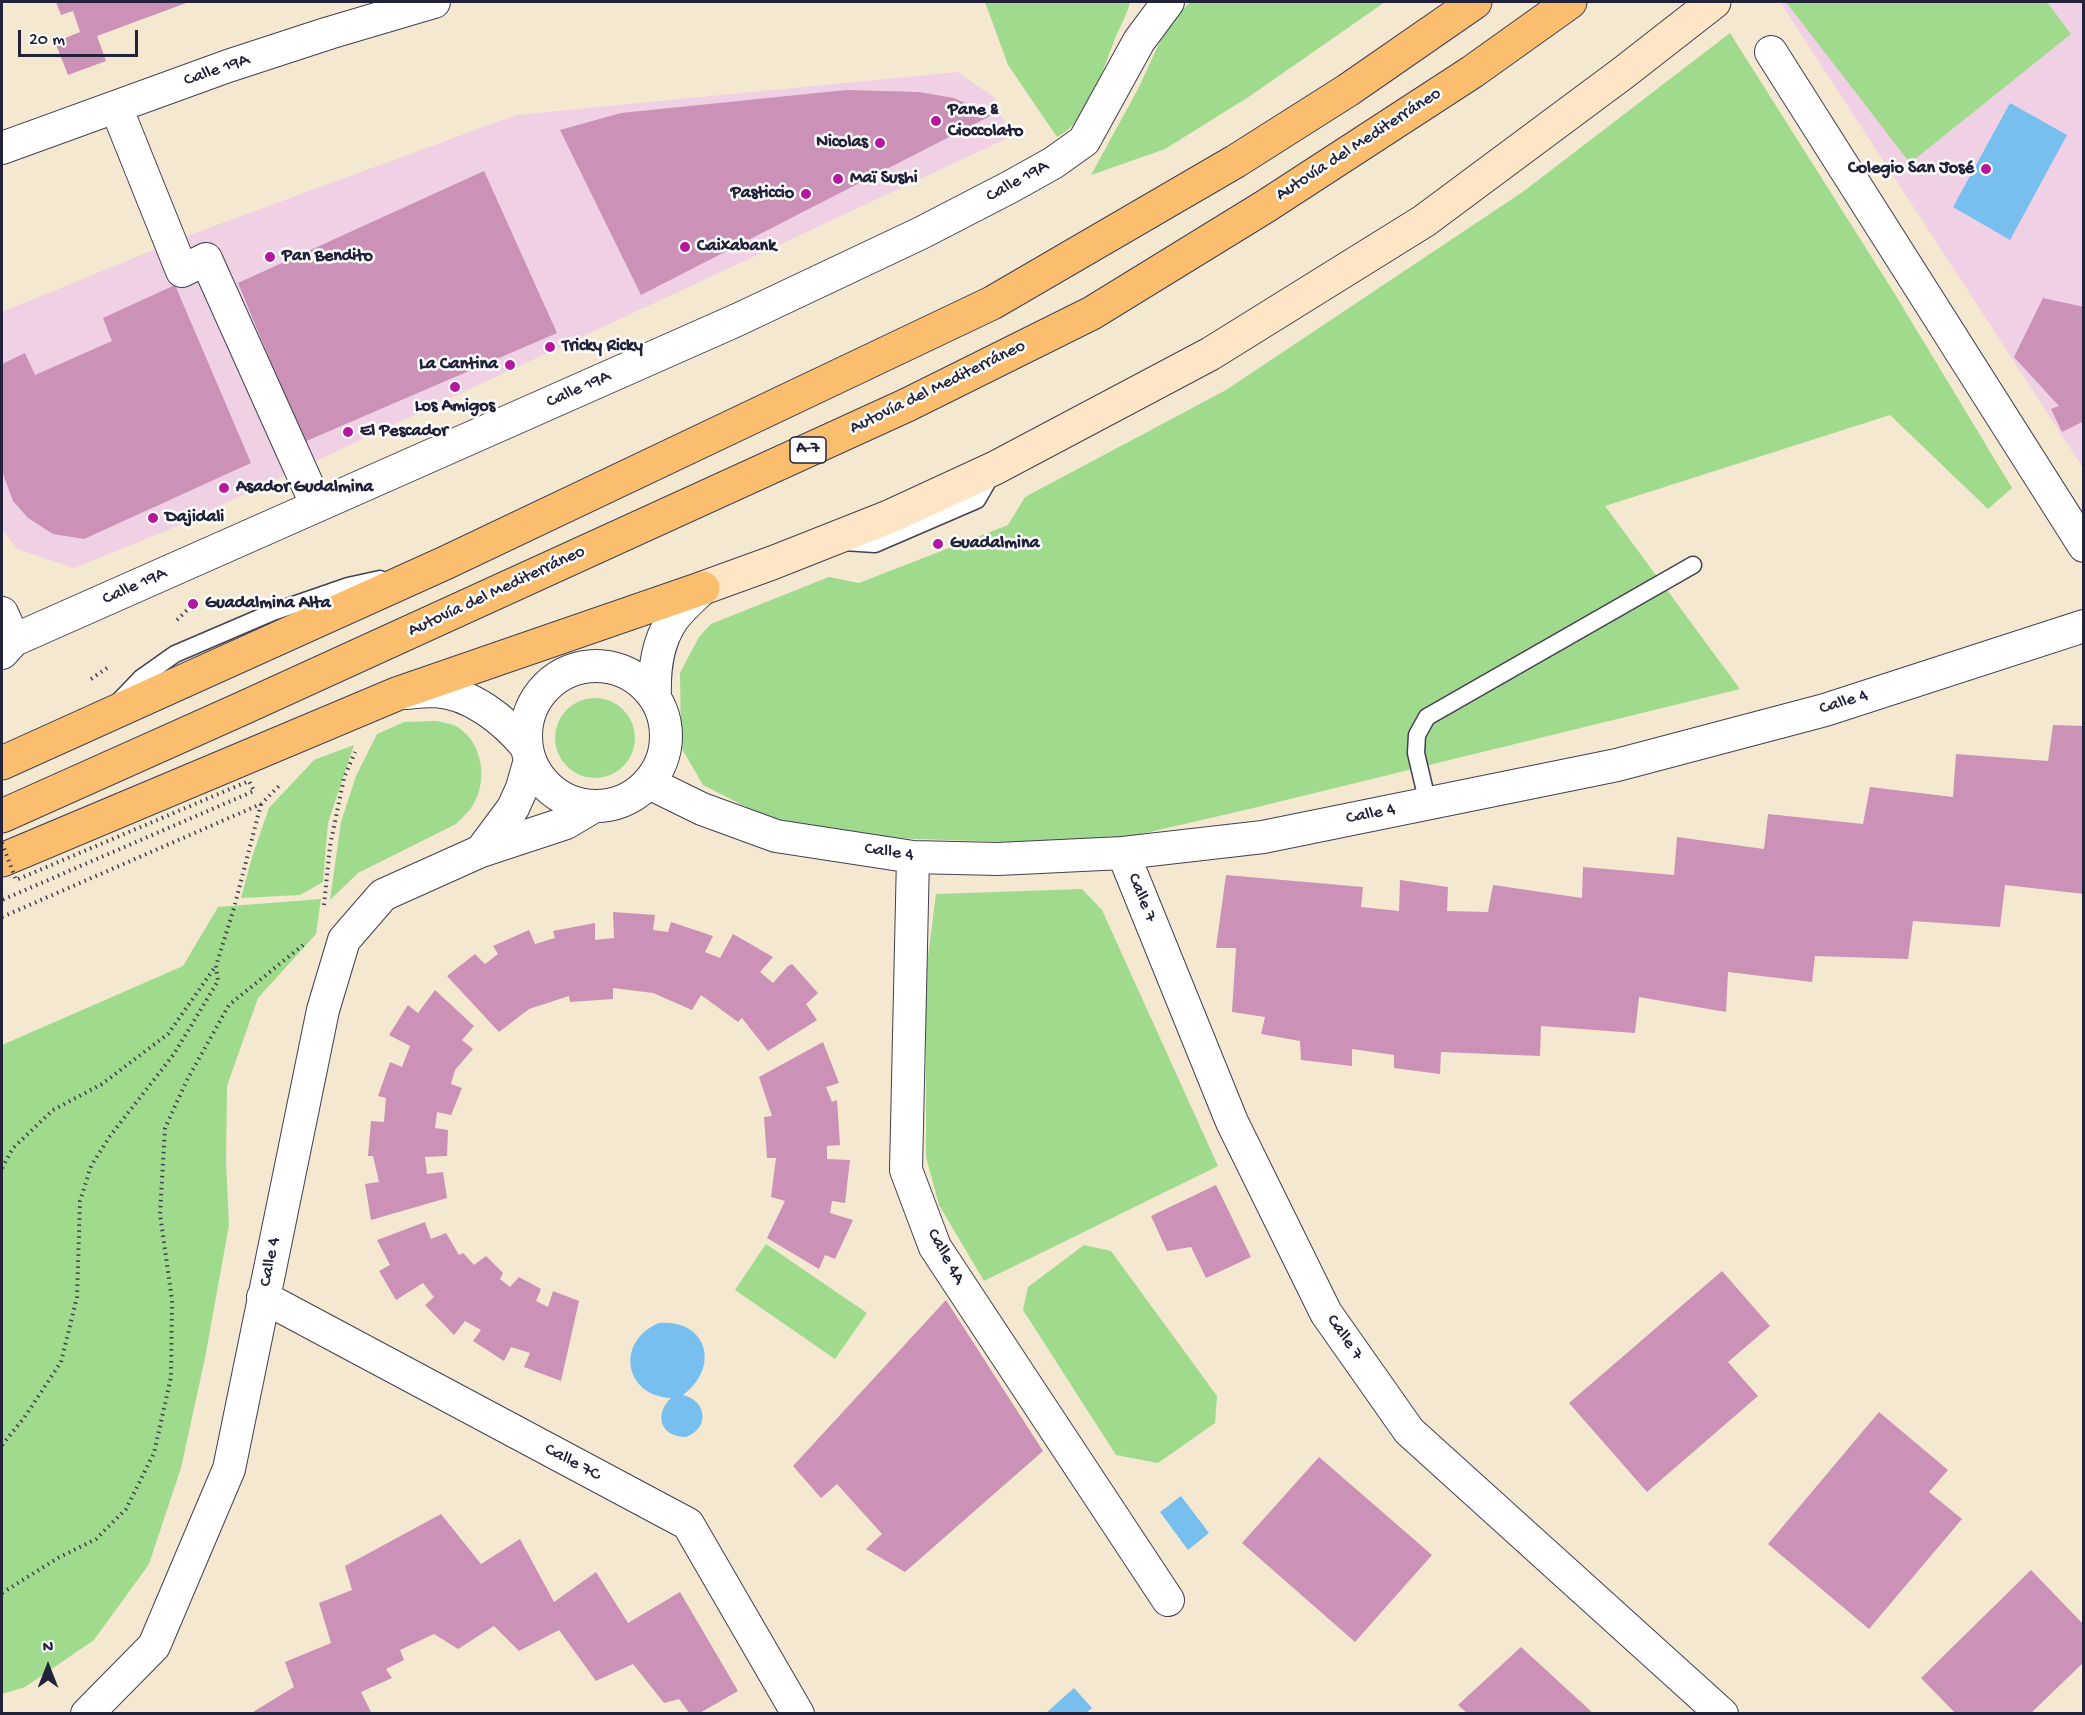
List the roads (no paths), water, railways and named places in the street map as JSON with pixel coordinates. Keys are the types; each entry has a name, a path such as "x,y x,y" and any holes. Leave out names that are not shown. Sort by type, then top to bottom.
{"highway":[{"name":"Autovía del Mediterráneo","path":"2,816 241,710 907,405 1092,313 1266,206 1472,72 1570,2"},
{"path":"2,762 445,563 992,303 1236,161 1348,90 1468,6"},
{"path":"2,860 399,693 703,588"}],"street":[{"name":"Calle 19A","path":"2,148 318,37 434,2"},
{"name":"Calle 19A","path":"6,635 317,506 737,320 921,233 1053,164 1084,141 1139,41 1167,2"},
{"path":"655,697 656,663 661,643 673,619 703,588 891,516 995,468 1210,354 1424,221 1623,73 1714,2"},
{"path":"1771,52 2082,541"},
{"path":"116,107 182,271 206,259 317,506"},
{"name":"Calle 4","path":"649,783 702,809 776,836 913,857 998,859 1123,853 1263,837 1617,765 1825,710 2084,626"},
{"path":"399,693 436,692 460,696 515,732 540,779 554,793 573,803 592,807 614,805 633,797 649,783 660,767 666,750 667,731 663,713 655,697 642,683 626,673 608,668 589,667 571,671 554,680 541,693 531,709 526,727 528,753"},
{"name":"Calle 4","path":"481,851 513,808 522,788 528,753"},
{"name":"Calle 4","path":"87,1713 154,1646 229,1469 323,1010 344,940 383,895 481,851 566,823 592,807"},
{"name":"Calle 7","path":"1123,853 1233,1122 1326,1313 1409,1431 1722,1713"},
{"name":"Calle 4A","path":"913,857 906,1170 935,1247 1168,1600"},
{"name":"Calle 7C","path":"263,1297 688,1524 798,1713"}],"lane":[{"path":"1428,804 1416,753 1417,735 1427,717 1693,565"}],"water":[{"path":"2010,103 2067,135 2010,240 1953,207"},
{"path":"659,1323 675,1324 688,1329 698,1337 703,1347 705,1359 702,1371 695,1384 683,1395 697,1403 701,1409 702,1421 694,1433 686,1437 670,1433 662,1424 663,1411 671,1398 655,1395 643,1388 635,1378 631,1366 631,1354 636,1342 645,1331"},
{"path":"1181,1496 1209,1533 1188,1550 1160,1512"},
{"path":"1074,1688 1092,1708 1086,1713 1046,1713"}],"place":[{"name":"Pane & Cioccolato","path":"936,121"},
{"name":"Nicolas","path":"880,143"},
{"name":"Colegio San José","path":"1986,169"},
{"name":"Maï Sushi","path":"838,179"},
{"name":"Pasticcio","path":"806,194"},
{"name":"Caixabank","path":"685,247"},
{"name":"Pan Bendito","path":"270,257"},
{"name":"Tricky Ricky","path":"550,347"},
{"name":"La Cantina","path":"510,365"},
{"name":"Los Amigos","path":"455,387"},
{"name":"El Pescador","path":"348,432"},
{"name":"Asador Gudalmina","path":"224,488"},
{"name":"Dajidali","path":"153,518"},
{"name":"Guadalmina","path":"938,544"},
{"name":"Guadalmina Alta","path":"193,604"}]}
